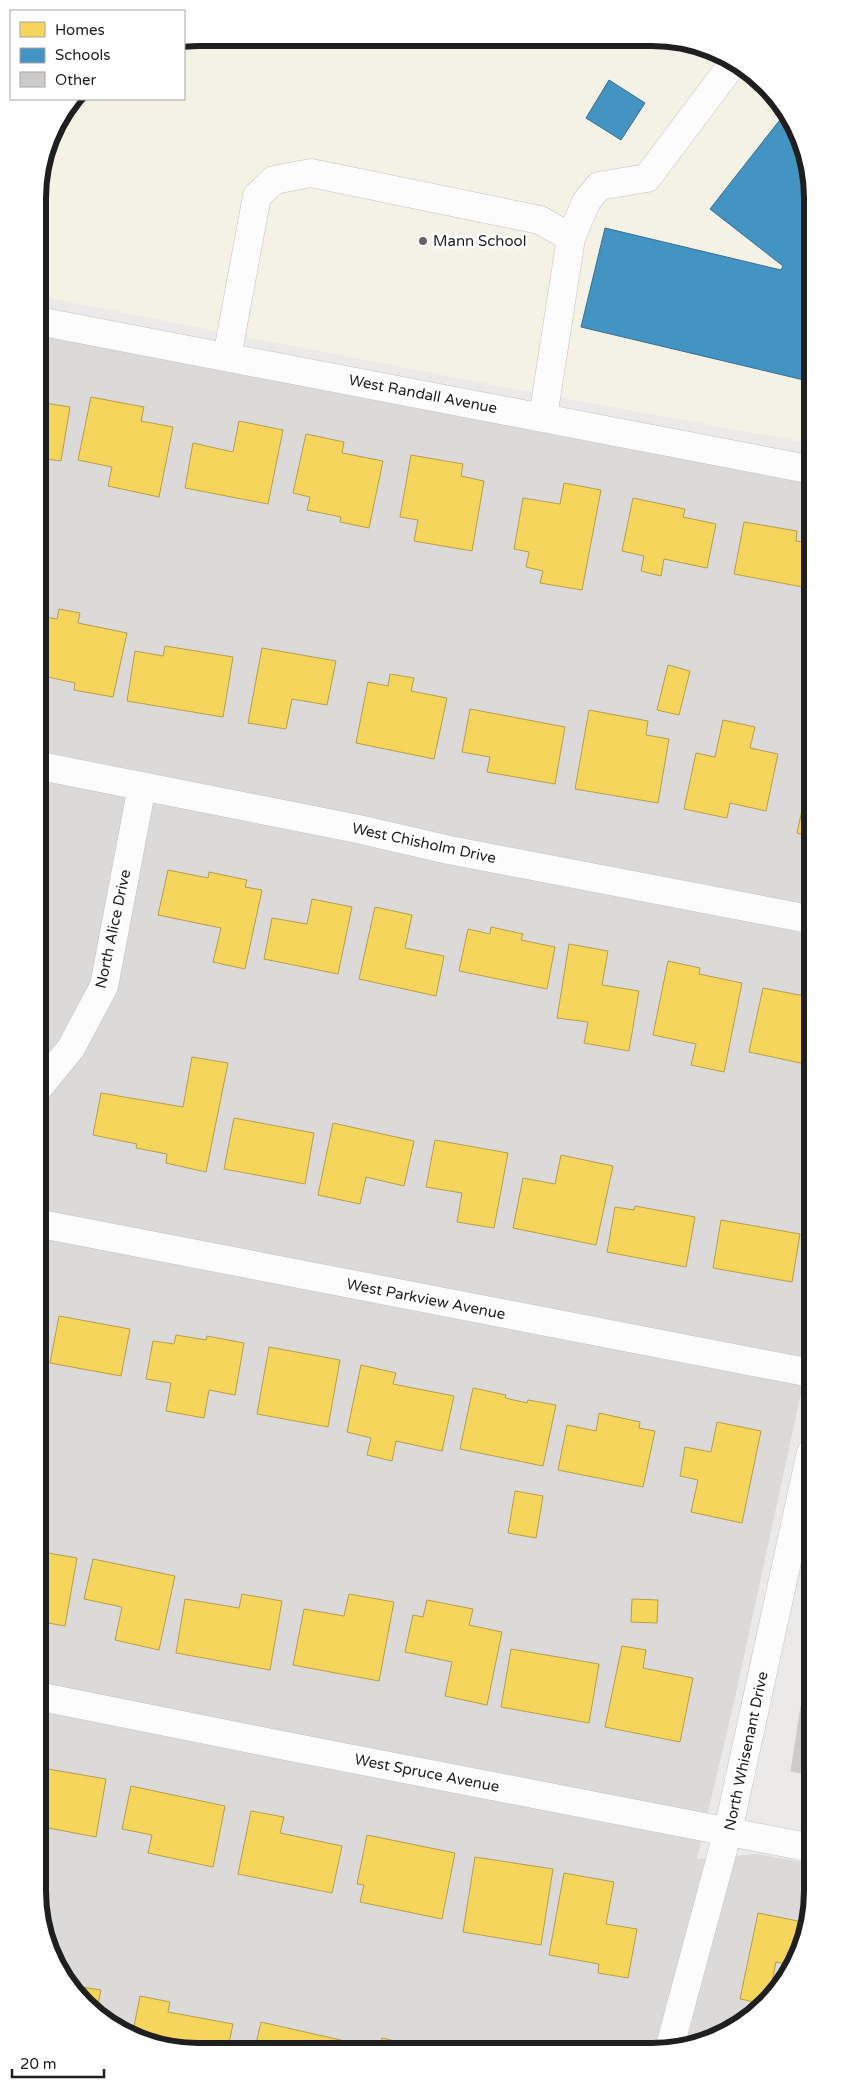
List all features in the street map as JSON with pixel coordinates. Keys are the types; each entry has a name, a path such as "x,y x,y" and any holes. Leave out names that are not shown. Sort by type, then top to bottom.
{"street":[{"path":"543,417 571,238 586,202 599,186 647,178 729,68"},
{"path":"227,357 257,196 274,180 311,173 540,220 571,238"},
{"name":"West Randall Avenue","path":"47,322 804,468"},
{"name":"West Chisholm Drive","path":"47,767 358,829 449,850 804,918"},
{"name":"North Alice Drive","path":"46,1078 71,1048 104,986 142,786"},
{"name":"West Parkview Avenue","path":"46,1225 803,1372"},
{"name":"North Whisenant Drive","path":"671,2041 728,1831 803,1487"},
{"name":"West Spruce Avenue","path":"46,1698 281,1746 803,1846"}],"shaded area":[{"name":"Mann School","path":"652,46 682,49 701,54 728,67 759,91 783,122 792,140 799,159 802,178 804,198 804,442 488,384 47,298 48,178 51,159 67,122 83,100 185,100 185,47 188,47"},
{"path":"47,334 804,480 803,1382 734,1702 697,1859 757,1854 803,1862 801,1921 796,1940 788,1958 766,1991 736,2017 710,2031 691,2038 672,2041 652,2043 198,2043 168,2040 140,2031 106,2011 78,1983 58,1949 51,1930 46,1891"}],"building: Homes":[{"path":"91,397 144,407 141,421 173,427 159,497 108,486 112,467 78,460"},
{"path":"47,403 70,407 61,461 47,459"},
{"path":"239,421 283,430 268,504 185,488 193,443 233,452"},
{"path":"306,434 344,442 342,453 383,461 369,528 340,522 341,517 307,510 310,497 293,493"},
{"path":"411,455 463,464 461,476 484,481 472,551 414,541 418,520 400,517"},
{"path":"564,483 601,490 582,590 540,583 543,571 526,567 529,552 514,549 523,498 560,504"},
{"path":"633,498 685,509 683,517 716,524 707,568 664,559 661,576 641,571 644,556 622,551"},
{"path":"744,522 797,531 796,541 804,542 804,587 734,574"},
{"path":"59,609 80,613 78,623 127,633 113,697 74,690 75,683 47,677 47,617 57,619"},
{"path":"165,646 233,657 223,717 127,701 135,651 163,656"},
{"path":"262,648 336,661 327,705 292,699 286,729 248,723"},
{"path":"668,665 690,671 679,715 657,710"},
{"path":"390,674 414,678 411,691 447,698 434,759 356,743 368,682 388,686"},
{"path":"470,709 565,727 555,784 487,772 490,757 462,752"},
{"path":"589,710 648,721 646,735 669,739 658,803 575,789"},
{"path":"723,720 755,727 750,748 778,754 766,811 730,803 727,818 684,809 696,753 715,757"},
{"path":"804,803 804,835 797,833"},
{"path":"168,870 208,878 209,872 247,880 245,887 262,890 245,969 213,962 221,928 158,915"},
{"path":"312,899 352,907 338,974 264,959 272,918 307,924"},
{"path":"375,907 412,915 405,948 444,956 436,996 359,979"},
{"path":"491,927 523,934 521,940 555,947 547,989 459,971 468,929 490,934"},
{"path":"569,944 608,951 602,985 639,991 629,1051 584,1043 588,1022 557,1018"},
{"path":"668,961 700,968 699,974 742,983 724,1072 691,1065 696,1044 653,1035"},
{"path":"763,988 804,996 803,1064 749,1052"},
{"path":"192,1057 228,1063 206,1172 166,1163 167,1154 136,1148 137,1144 93,1135 101,1093 183,1107"},
{"path":"234,1118 314,1133 305,1184 224,1169"},
{"path":"333,1123 414,1141 404,1186 366,1177 360,1204 318,1195"},
{"path":"435,1140 508,1153 494,1228 457,1222 462,1193 426,1187"},
{"path":"561,1155 613,1166 596,1245 513,1228 523,1178 555,1184"},
{"path":"635,1206 695,1217 686,1267 607,1252 615,1207 634,1210"},
{"path":"721,1220 800,1234 792,1282 713,1268"},
{"path":"59,1316 130,1329 121,1376 50,1363"},
{"path":"176,1335 206,1340 207,1336 244,1343 235,1395 209,1390 204,1418 166,1411 171,1383 146,1379 153,1341 174,1344"},
{"path":"269,1347 340,1360 328,1427 257,1414"},
{"path":"361,1365 396,1373 393,1384 454,1396 442,1451 396,1441 392,1461 367,1455 371,1438 347,1432"},
{"path":"473,1388 506,1395 505,1398 527,1403 528,1400 556,1405 543,1466 460,1449"},
{"path":"599,1413 640,1422 639,1428 655,1431 643,1487 558,1470 567,1425 596,1431"},
{"path":"717,1422 761,1431 742,1523 691,1512 698,1480 680,1476 685,1447 711,1452"},
{"path":"515,1491 543,1496 536,1538 508,1533"},
{"path":"46,1553 77,1558 65,1626 46,1623"},
{"path":"93,1559 175,1576 159,1650 115,1640 122,1607 84,1599"},
{"path":"242,1594 282,1601 270,1670 176,1653 185,1599 239,1608"},
{"path":"349,1594 394,1602 379,1681 293,1665 304,1609 344,1616"},
{"path":"632,1599 658,1600 657,1623 631,1622"},
{"path":"427,1600 473,1609 469,1625 502,1632 487,1705 445,1696 452,1662 405,1652 413,1615 423,1617"},
{"path":"622,1646 646,1650 643,1668 693,1678 680,1742 605,1727"},
{"path":"511,1649 599,1664 589,1723 501,1707"},
{"path":"46,1769 106,1779 96,1837 46,1828"},
{"path":"131,1786 225,1806 213,1867 148,1853 152,1835 122,1829"},
{"path":"251,1811 284,1817 280,1833 342,1846 332,1893 238,1874"},
{"path":"367,1835 455,1853 442,1919 360,1902 364,1885 357,1884"},
{"path":"475,1857 553,1869 541,1945 463,1932"},
{"path":"564,1873 614,1882 606,1924 637,1929 628,1978 598,1973 599,1964 549,1955"},
{"path":"758,1913 798,1921 798,1925 800,1925 796,1940 785,1964 776,1962 772,1984 755,2002 740,1999"},
{"path":"82,1987 101,1990 98,2004"},
{"path":"140,1996 170,2002 168,2012 233,2024 229,2043 198,2043 168,2040 149,2035 134,2028"},
{"path":"261,2022 345,2041 345,2043 256,2043"},
{"path":"382,2038 404,2043 381,2043"}],"building: Schools":[{"path":"609,80 645,103 621,140 586,118"},
{"path":"781,119 799,159 804,198 804,380 581,327 605,228 781,270 783,266 710,209"}],"building: Other":[{"path":"801,1706 803,1706 803,1773 791,1771"}],"place":[{"name":"Mann School","path":"423,241"}]}
